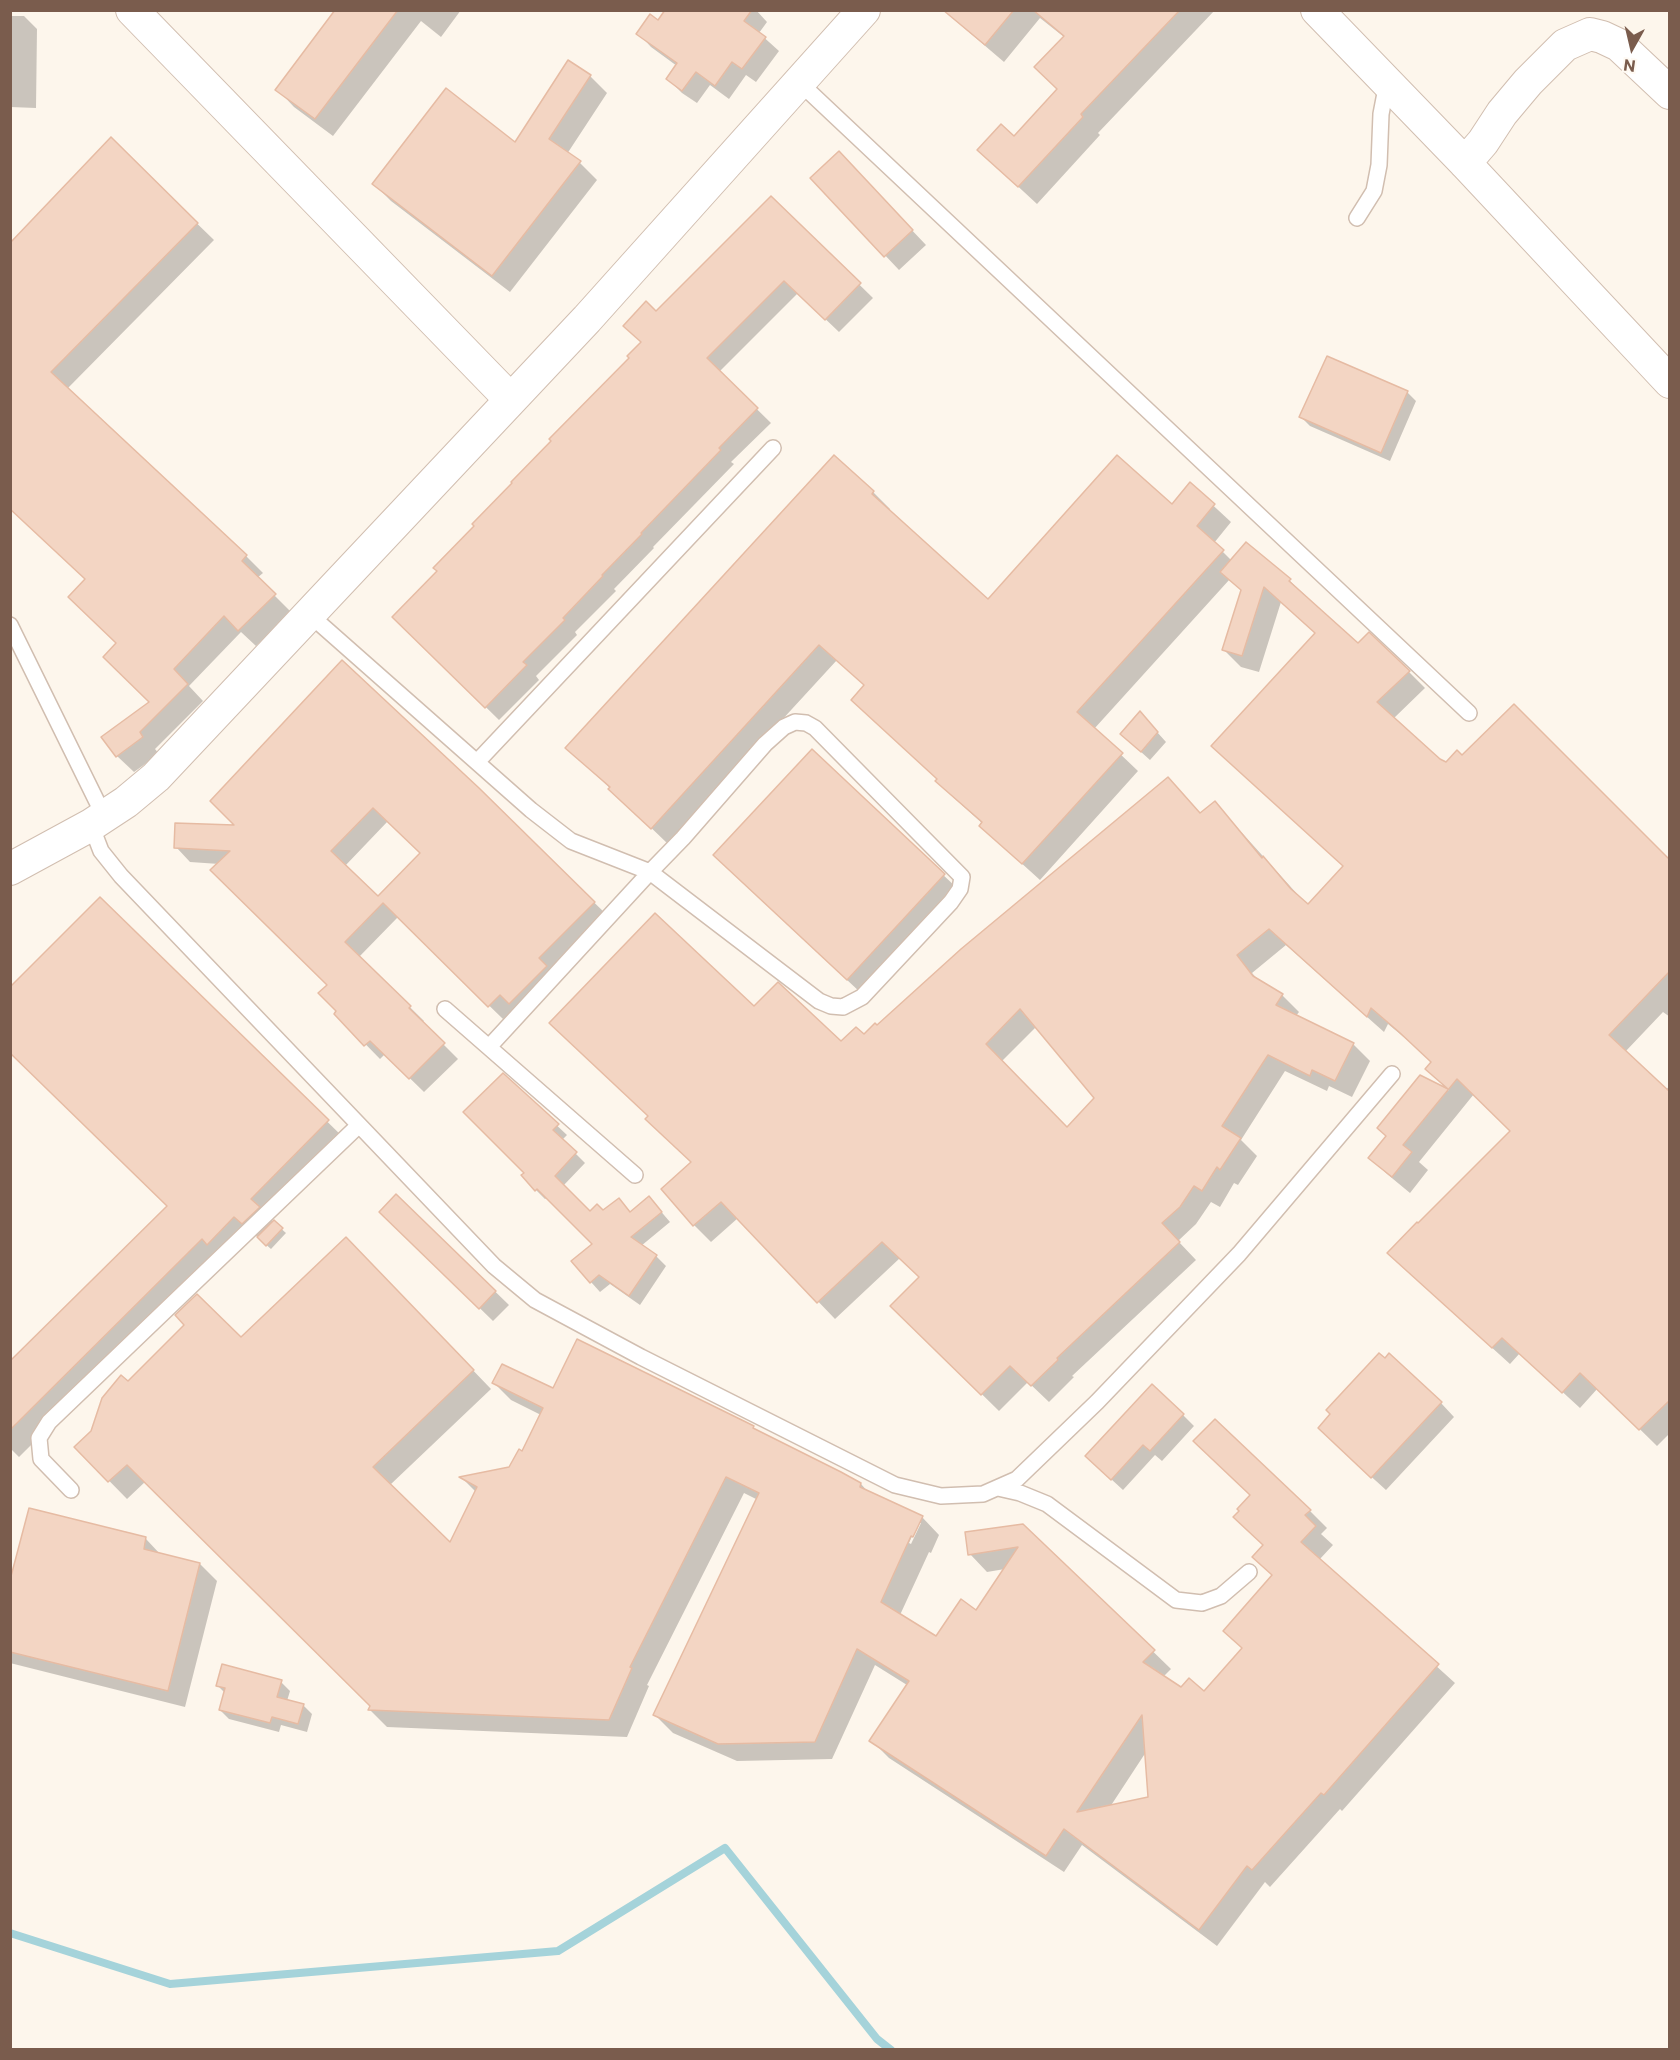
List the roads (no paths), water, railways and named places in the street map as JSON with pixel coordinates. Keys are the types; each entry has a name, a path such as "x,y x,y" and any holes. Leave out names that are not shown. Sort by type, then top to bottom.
{"street":[{"path":"132,10 510,399"},
{"path":"10,869 98,821 156,777 587,319 864,10"},
{"path":"1317,10 1670,382"},
{"path":"1465,164 1528,82 1565,45 1590,34 1618,45 1670,93"}],"lane":[{"path":"799,82 1469,713"},
{"path":"1357,218 1374,191 1379,165 1381,114 1387,82"},
{"path":"477,762 773,448"},
{"path":"309,614 531,810 571,841 650,872 819,1001 831,1006 843,1007 862,997 951,902 960,889 962,877 814,728 806,723 795,722 784,727 774,736 650,872 489,1047"},
{"path":"10,625 98,821 101,851 358,1126 494,1266 535,1300 641,1357 895,1485 940,1496 983,1494 1017,1479 1089,1410 1239,1254 1392,1074"},
{"path":"445,1009 635,1175"},
{"path":"71,1490 41,1459 39,1438 49,1422 358,1126"},
{"path":"998,1488 1020,1492 1047,1504 1176,1600 1202,1603 1221,1596 1249,1572"}],"waterway":[{"path":"10,1933 170,1984 558,1951 725,1848 877,2039 891,2050"}]}
